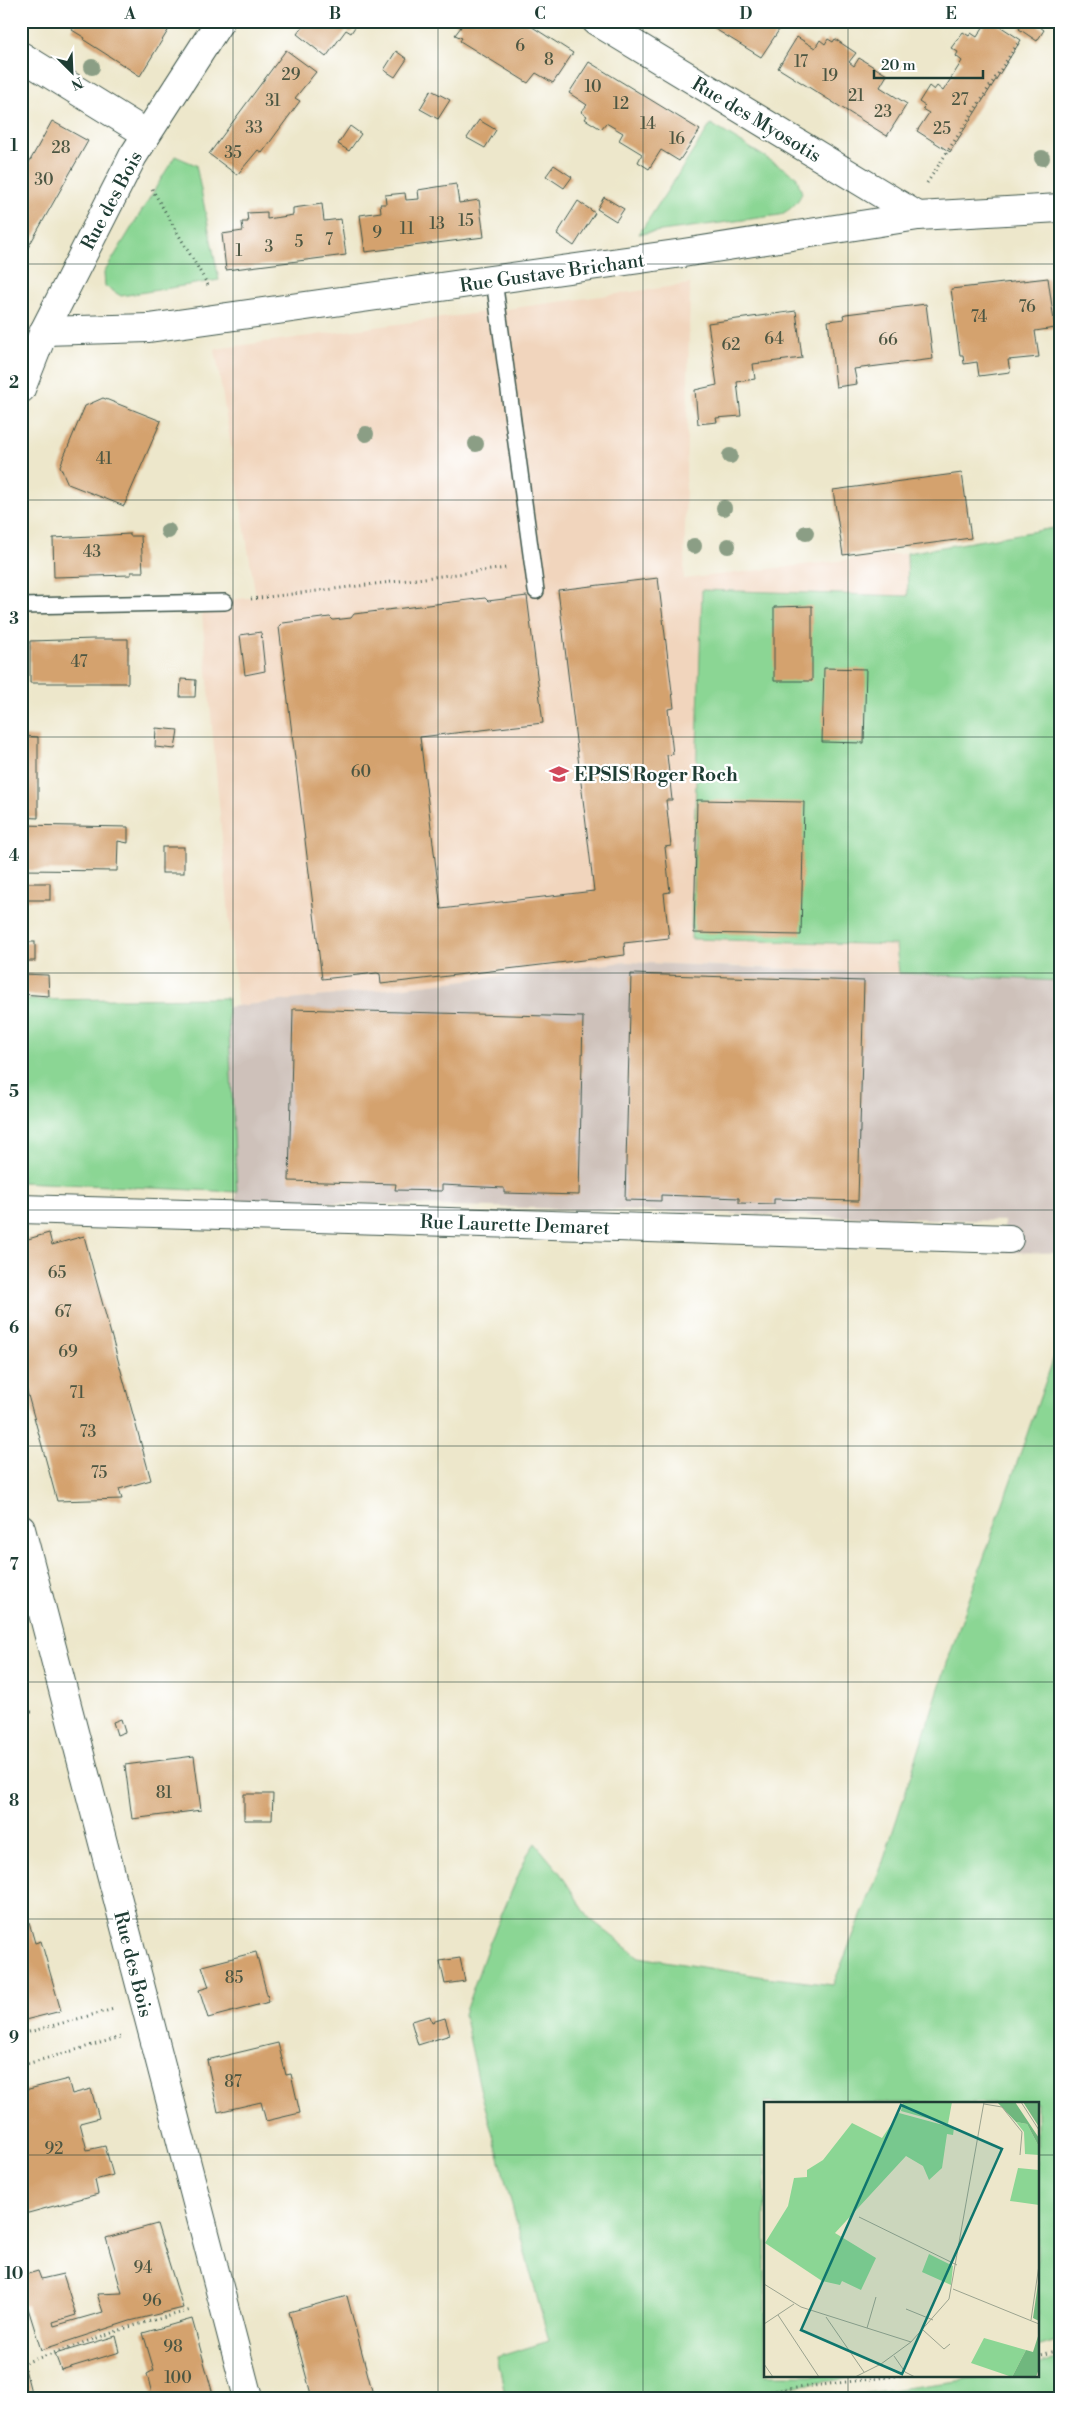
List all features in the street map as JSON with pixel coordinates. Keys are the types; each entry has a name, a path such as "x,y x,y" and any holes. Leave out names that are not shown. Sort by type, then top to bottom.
{"street":[{"name":"Rue des Bois","path":"21,389 44,331 140,145 220,21"},
{"name":"Rue des Myosotis","path":"596,21 913,213"},
{"path":"21,56 140,145"},
{"name":"Rue Gustave Brichant","path":"44,331 149,328 227,318 683,253 913,213 1060,208"},
{"name":"Rue Laurette Demaret","path":"21,1209 1009,1240"},
{"name":"Rue des Bois","path":"21,1529 248,2398"}],"lane":[{"path":"494,280 536,591"},
{"path":"21,606 225,602"}],"path":[{"path":"913,213 1018,44"},
{"path":"140,145 227,318"},
{"path":"225,602 533,564"},
{"path":"29,2032 143,2001"},
{"path":"22,2065 151,2029"},
{"path":"21,2364 130,2327 188,2311 220,2294"},
{"path":"1038,2356 1060,2350"},
{"path":"716,2398 895,2376"}],"shaded area":[{"name":"EPSIS Roger Roch","path":"690,284 684,579 907,553 908,596 896,945 899,973 626,962 237,1006 201,603 256,597 215,349"},
{"path":"626,962 1060,981 1060,1253 1002,1252 1004,1221 236,1200 228,1007"}],"green space":[{"path":"711,124 796,176 802,193 798,200 780,215 639,234"},
{"path":"175,156 196,165 219,280 121,296 105,286 104,273"},
{"path":"1060,527 1060,981 899,973 896,945 691,939 702,590 908,596 907,553"},
{"path":"227,998 237,1192 21,1182 21,1000"},
{"path":"1060,1340 1060,2340 1038,2347 1038,2102 764,2102 764,2376 865,2376 713,2398 506,2398 497,2357 549,2341 480,2088 464,2014 487,1949 527,1855 535,1843 560,1873 589,1918 639,1957 765,1977 833,1985 882,1865 949,1657"},
{"path":"1058,2358 1060,2398 829,2398 995,2376 1038,2376 1038,2365"}],"building":[{"path":"77,21 174,21 140,76 84,40 85,38 72,30"},
{"path":"307,21 359,21 351,33 346,30 326,57 297,34"},
{"path":"452,21 523,21 573,53 553,83 536,73 528,83 460,41 462,38 455,35 461,27"},
{"path":"702,21 771,21 781,27 761,57"},
{"path":"987,21 992,21 1021,40 950,152 917,131 929,113 922,109 925,106 919,102 929,86 934,90 937,86 943,91 962,61 956,56 958,52 951,48 963,32 969,36 971,33 977,37"},
{"path":"1024,21 1032,21 1044,30 1037,41 1019,29"},
{"path":"797,37 815,48 820,40 825,44 828,39 833,42 835,39 856,53 849,62 854,66 859,58 887,75 880,87 907,104 887,136 778,68"},
{"path":"286,50 316,72 295,98 300,101 262,153 258,150 237,175 209,154"},
{"path":"396,51 407,59 395,77 384,70"},
{"path":"589,62 700,130 679,161 661,150 649,169 638,162 642,154 619,140 623,133 606,123 601,129 585,119 587,116 581,112 587,105 569,93"},
{"path":"431,90 450,100 438,119 420,109"},
{"path":"479,120 496,130 485,148 467,138"},
{"path":"52,121 88,141 21,260 21,177"},
{"path":"350,126 361,134 349,151 338,144"},
{"path":"554,165 572,177 564,188 546,176"},
{"path":"456,184 459,203 479,200 484,237 365,252 360,215 381,212 380,204 386,204 385,195 405,193 406,200 419,199 418,190"},
{"path":"604,197 624,209 616,221 597,209"},
{"path":"578,201 595,213 574,246 557,234"},
{"path":"322,204 324,221 341,219 346,255 226,270 222,234 243,231 242,222 248,222 247,213 267,212 267,219 293,215 293,208"},
{"path":"1048,278 1055,328 1035,331 1039,357 1008,360 1010,372 979,376 977,362 964,364 963,355 960,355 951,289"},
{"path":"926,304 933,359 854,369 857,384 836,387 828,321 844,319 843,315 846,314"},
{"path":"796,311 802,358 753,364 755,379 737,382 741,416 716,418 717,422 698,424 695,390 717,385 708,323"},
{"path":"103,398 161,421 124,506 68,484 60,466 85,406"},
{"path":"962,473 971,538 843,555 833,490"},
{"path":"130,534 130,536 141,536 143,572 131,572 131,575 54,577 53,538"},
{"path":"658,578 674,708 668,709 673,754 667,755 672,800 666,800 671,846 665,847 670,892 664,893 669,938 624,943 625,955 381,984 380,974 377,973 322,979 279,627 283,623 330,617 333,620 351,618 354,614 485,598 488,601 527,596 543,723 420,737 441,909 594,891 558,590"},
{"path":"812,606 812,681 774,681 774,607"},
{"path":"261,632 265,671 245,675 240,635"},
{"path":"128,639 128,683 30,683 30,641"},
{"path":"824,668 866,669 864,743 822,742"},
{"path":"181,679 196,680 195,697 180,697"},
{"path":"156,728 178,730 175,749 155,747"},
{"path":"21,736 38,737 38,818 21,817"},
{"path":"697,800 804,802 801,935 694,933"},
{"path":"21,825 128,827 128,843 118,841 117,871 21,870"},
{"path":"162,847 184,847 184,873 162,873"},
{"path":"21,883 50,883 50,900 21,900"},
{"path":"21,942 35,942 35,961 21,961"},
{"path":"21,974 48,975 49,996 21,994"},
{"path":"631,974 864,981 858,1201 774,1199 774,1204 739,1203 739,1198 661,1195 661,1201 625,1200"},
{"path":"293,1009 583,1017 579,1195 504,1193 504,1188 442,1185 442,1191 395,1190 396,1184 289,1181"},
{"path":"49,1233 52,1245 84,1236 151,1480 119,1489 122,1499 57,1501 21,1370 21,1241"},
{"path":"121,1719 125,1732 117,1735 113,1722"},
{"path":"194,1756 201,1810 132,1819 125,1765"},
{"path":"244,1794 273,1794 272,1820 244,1820"},
{"path":"29,1922 35,1943 41,1941 61,2011 21,2021 21,1925"},
{"path":"256,1952 269,2002 208,2018 199,1990 209,1987 202,1966"},
{"path":"460,1958 465,1981 445,1984 440,1961"},
{"path":"430,2016 432,2022 445,2018 450,2035 418,2045 411,2021"},
{"path":"278,2043 286,2075 291,2074 300,2113 266,2121 261,2102 218,2112 207,2060"},
{"path":"68,2079 72,2094 91,2089 99,2118 80,2123 87,2150 105,2146 113,2175 95,2180 98,2194 21,2215 21,2181 26,2179 21,2162 21,2091"},
{"path":"157,2224 183,2308 130,2321 41,2350 27,2305 21,2307 21,2276 38,2271 41,2279 63,2274 76,2315 53,2322 54,2326 103,2312 97,2294 122,2293 106,2238"},
{"path":"347,2296 374,2398 312,2398 289,2312"},
{"path":"192,2319 214,2398 141,2398 152,2394 147,2374 154,2370 143,2333"},
{"path":"116,2336 120,2352 61,2370 55,2354"},
{"path":"25,2369 32,2396 21,2398 21,2370"}],"place":[{"name":"EPSIS Roger Roch","path":"559,774"}]}
